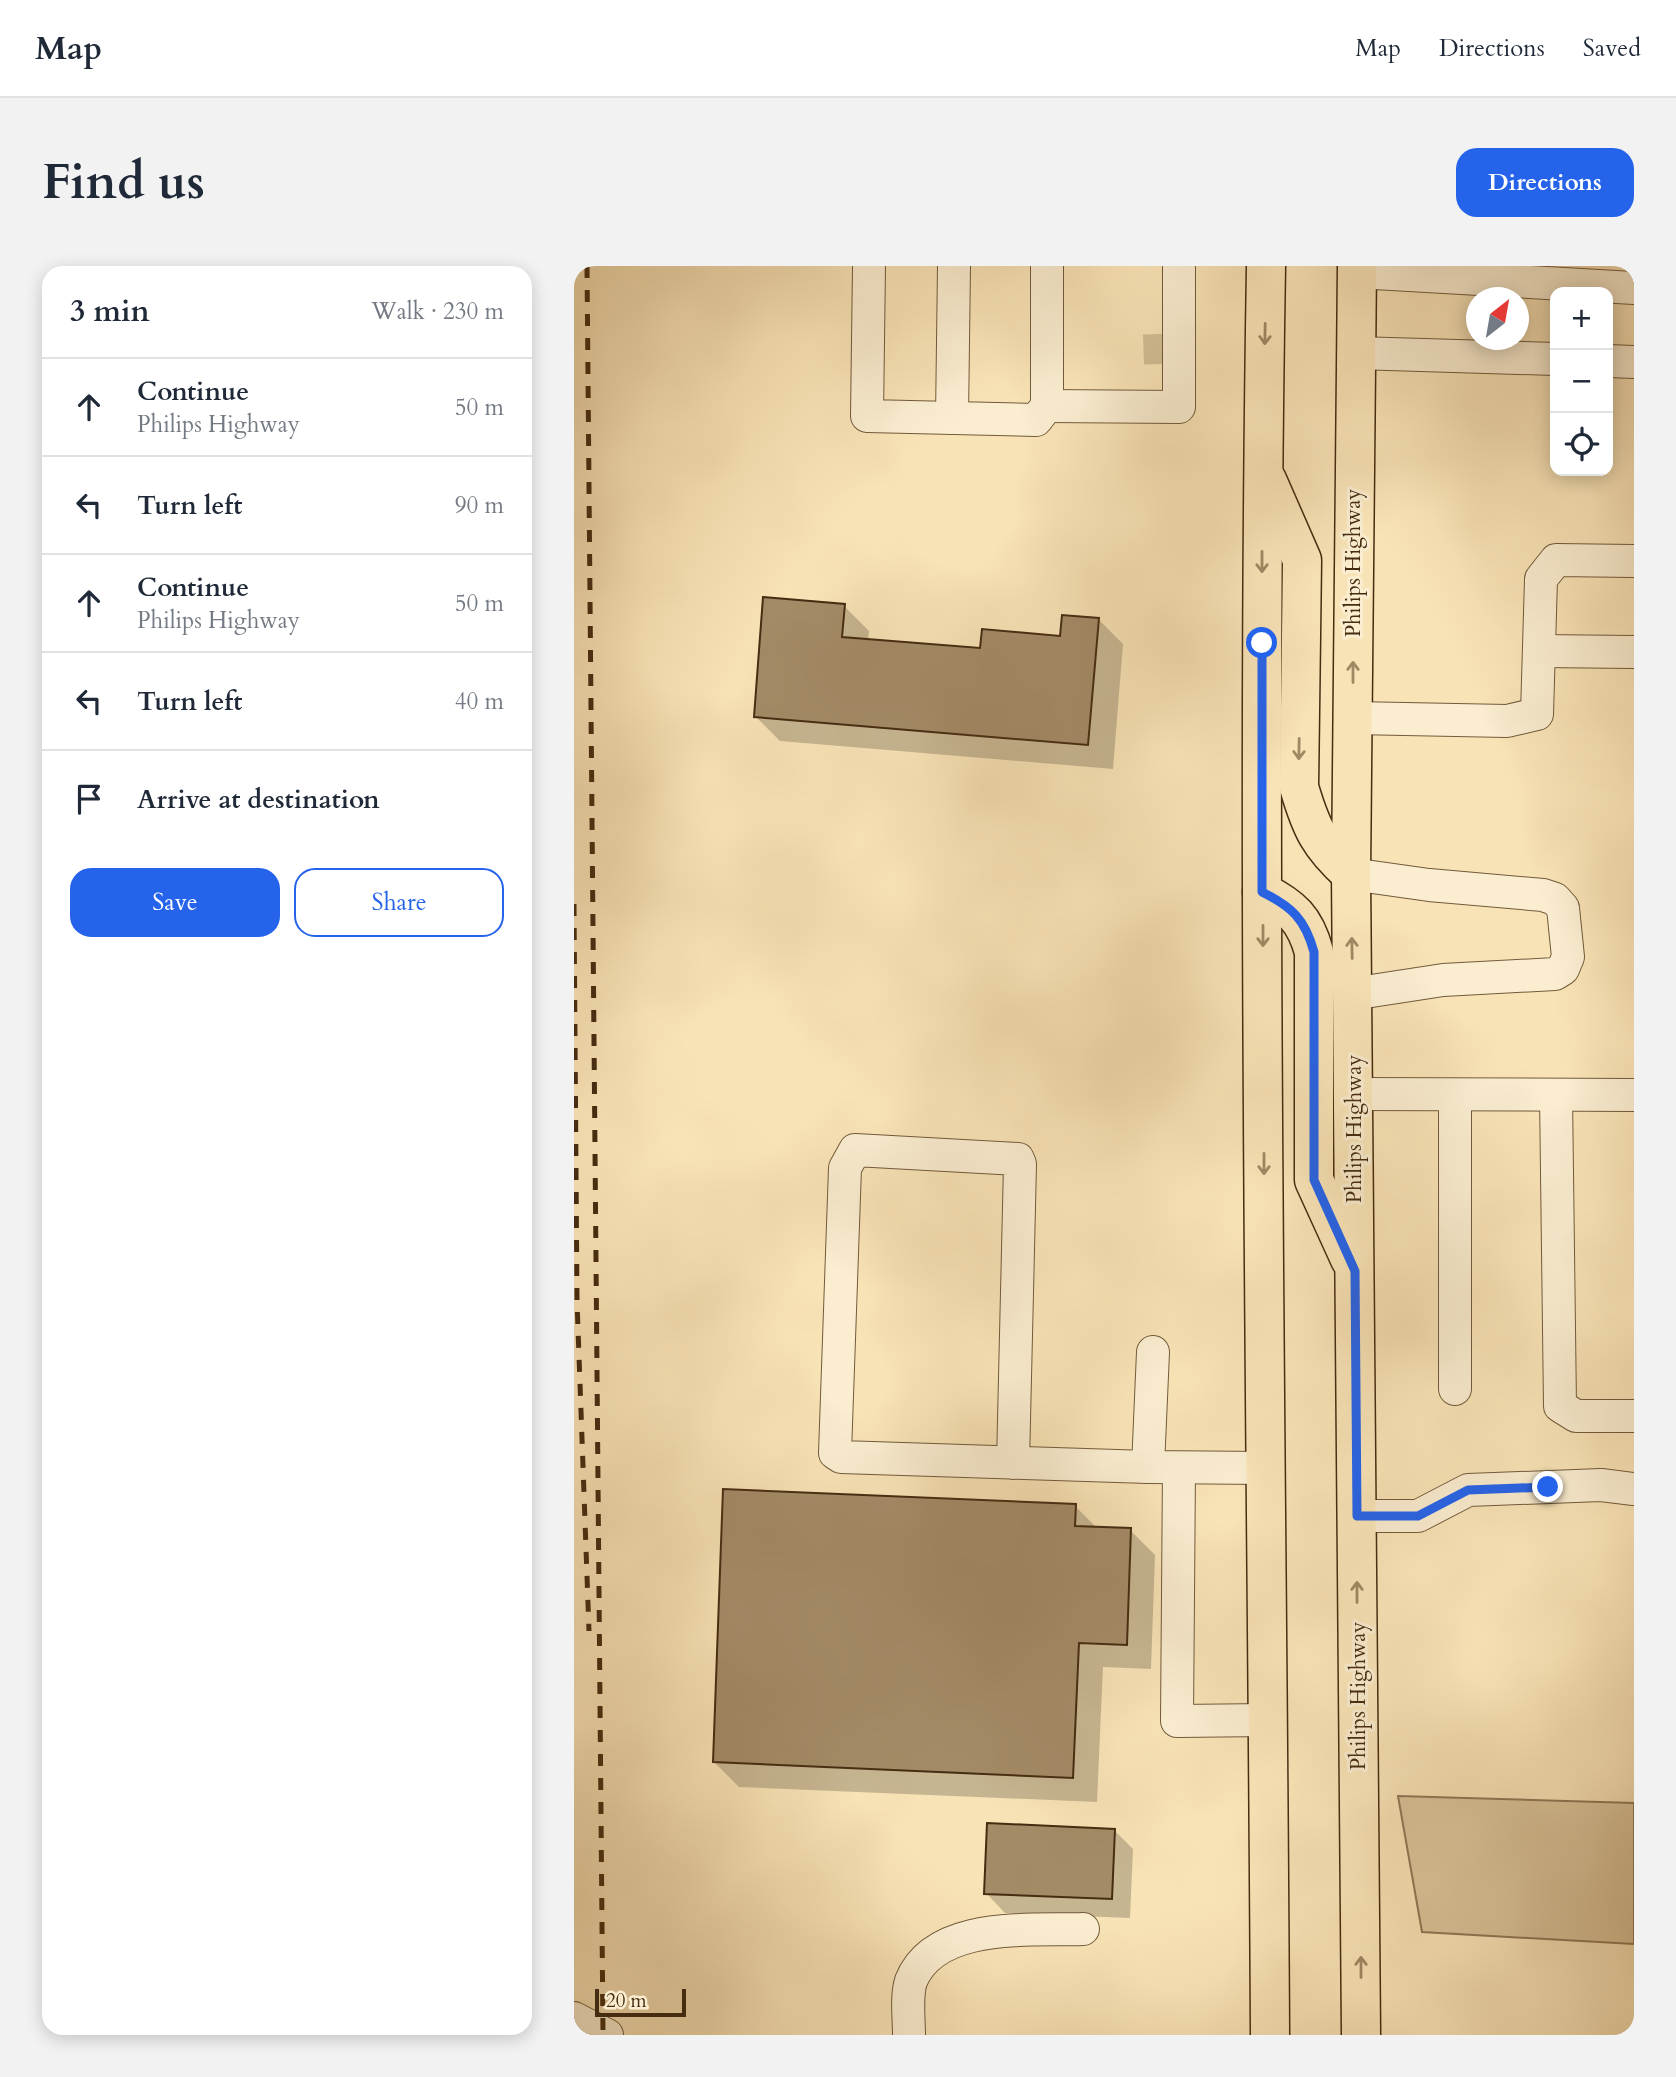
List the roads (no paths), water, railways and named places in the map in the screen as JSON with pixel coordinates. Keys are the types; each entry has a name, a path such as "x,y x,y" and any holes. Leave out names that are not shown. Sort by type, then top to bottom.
{"main road":[{"path":"1266,266 1262,468 1262,892 1270,2035"},
{"name":"Philips Highway","path":"1357,269 1351,873 1361,2035"},
{"path":"1262,468 1302,559 1299,787 1309,820 1328,853 1351,873"},
{"path":"1262,892 1286,904 1299,917 1314,952 1314,1180 1355,1271"}],"street":[{"path":"869,266 867,416 1036,420 1047,406 1047,266"},
{"path":"952,418 954,266"},
{"path":"1357,269 1634,288"},
{"path":"1047,406 1179,407 1179,280"},
{"path":"1160,407 1159,314 1179,280"},
{"path":"1356,353 1550,359"},
{"path":"1613,361 1634,362"},
{"path":"1353,718 1507,721 1537,713 1541,579 1556,560 1634,561"},
{"path":"1539,651 1634,652"},
{"path":"1351,873 1429,885 1543,895 1555,899 1563,908 1568,957 1563,969 1555,974 1443,980 1352,994"},
{"path":"1353,1094 1634,1095"},
{"path":"1455,1095 1455,1389"},
{"path":"1556,1095 1560,1406 1576,1416 1634,1416"},
{"path":"1013,1463 1018,1159 855,1150 845,1168 835,1453 841,1457 1013,1463 1266,1468"},
{"path":"1148,1467 1153,1352"},
{"path":"1179,1468 1177,1721 1268,1720"},
{"path":"1357,1516 1418,1516 1468,1490 1601,1485 1634,1489"},
{"path":"909,2035 910,1983 919,1967 934,1950 978,1933 1083,1928"},
{"path":"574,2018 607,2035"}],"tunnel":[{"path":"1159,334 1160,364"}],"railway":[{"path":"587,266 603,2035"},
{"path":"574,904 577,1301 589,1631"}]}
